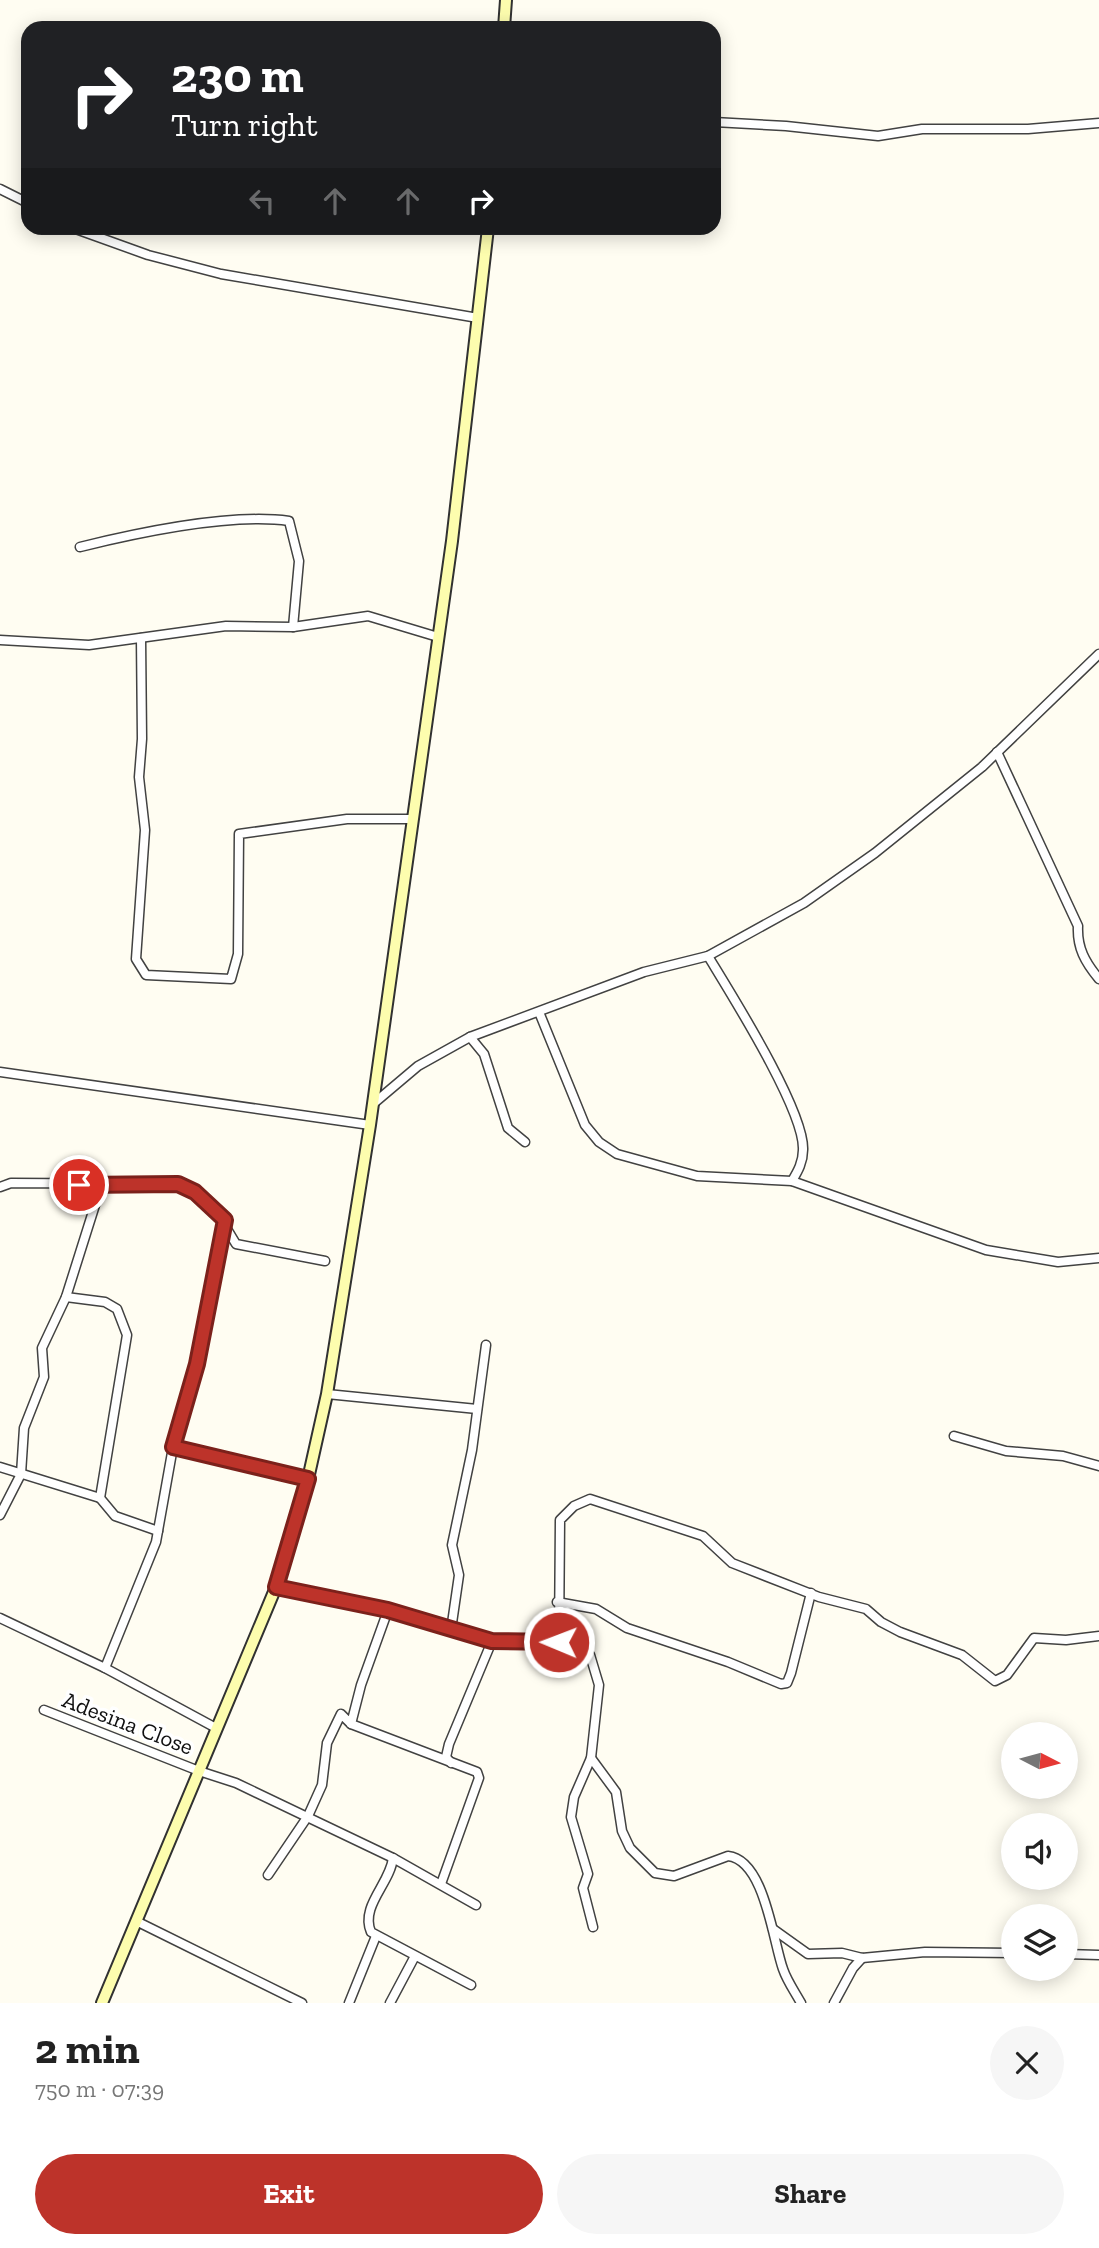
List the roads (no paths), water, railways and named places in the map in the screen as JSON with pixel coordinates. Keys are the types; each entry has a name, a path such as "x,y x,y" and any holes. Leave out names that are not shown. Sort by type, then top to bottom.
{"main road":[{"path":"504,21 506,0"},
{"path":"102,2003 276,1587 308,1479 327,1394 370,1125 413,819 487,235"}],"street":[{"path":"721,122 878,136 922,129 1028,129 1099,123"},
{"path":"0,189 21,200"},
{"path":"92,235 148,255 222,274 478,318"},
{"path":"80,547 137,534 265,518 289,521 299,561 293,627"},
{"path":"0,640 89,645 226,626 293,627 368,616 438,638"},
{"path":"141,638 142,739 139,777 145,830 136,959 146,975 232,979 239,954 239,834 347,819 413,819"},
{"path":"373,1104 418,1066 470,1037 644,972 708,956 804,903 875,853 997,752 1099,654"},
{"path":"997,752 1078,926 1077,942 1087,965 1099,978"},
{"path":"708,956 762,1048 799,1127 804,1148 801,1165 792,1181"},
{"path":"539,1012 585,1125 599,1142 617,1154 697,1176 792,1181 986,1250 1058,1262 1099,1258"},
{"path":"470,1037 484,1054 508,1128 524,1142"},
{"path":"0,1072 370,1125"},
{"path":"0,1187 11,1184 188,1187 225,1220 197,1364 173,1447 158,1531 105,1668"},
{"path":"0,1515 21,1474 24,1428 44,1377 42,1348 66,1297 102,1186"},
{"path":"224,1224 236,1244 243,1247 325,1261"},
{"path":"66,1297 105,1302 117,1309 127,1335 100,1498"},
{"path":"451,1630 459,1575 452,1545 472,1450 486,1345"},
{"path":"327,1394 477,1409"},
{"path":"954,1436 1006,1451 1063,1456 1099,1466"},
{"path":"173,1447 308,1479"},
{"path":"0,1467 100,1498 116,1516 158,1531"},
{"path":"559,1642 557,1602 560,1520 574,1506 590,1499 703,1536 732,1563 811,1593 866,1608 881,1622 900,1632 962,1655 995,1681 1007,1675 1034,1638 1077,1639 1099,1636"},
{"path":"276,1587 388,1610 492,1641 559,1642 575,1645 590,1655 597,1670 599,1685 592,1758 574,1797 571,1817 588,1874 583,1888 593,1927"},
{"path":"557,1602 596,1609 627,1628 728,1662 781,1684 787,1683 791,1673 811,1593"},
{"path":"351,1724 361,1685 388,1610"},
{"path":"0,1618 105,1668 216,1728"},
{"path":"451,1763 446,1758 449,1745 492,1641"},
{"name":"Adesina Close","path":"44,1710 199,1772 236,1783 393,1858 476,1905"},
{"path":"268,1875 307,1816 322,1785 327,1743 341,1714 351,1724 451,1763 472,1768 480,1778 440,1884"},
{"path":"592,1758 616,1792 622,1831 630,1849 654,1873 674,1876 728,1856 736,1857 744,1863 764,1898 783,1969 801,2003"},
{"path":"393,1858 391,1871 369,1911 367,1923 376,1936 397,1944 471,1985"},
{"path":"136,1921 302,2003"},
{"path":"773,1929 808,1954 842,1953 862,1958 925,1952 1001,1953"},
{"path":"349,2003 376,1936"},
{"path":"1078,1954 1099,1955"},
{"path":"390,2003 415,1956"},
{"path":"834,2003 853,1968 862,1958"}]}
